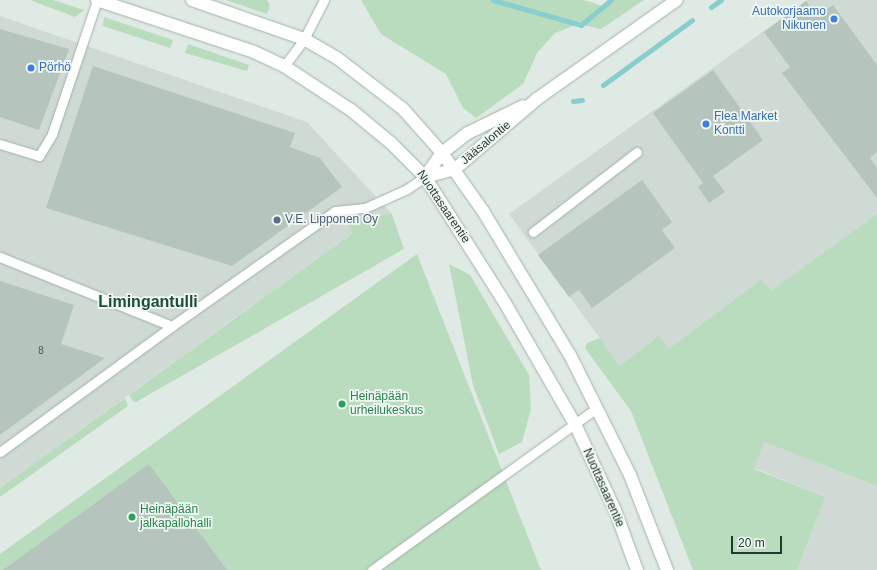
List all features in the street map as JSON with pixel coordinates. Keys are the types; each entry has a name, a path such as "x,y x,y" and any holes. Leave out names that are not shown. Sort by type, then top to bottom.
{"main road":[{"name":"Nuottasaarentie","path":"87,0 96,0 254,52 284,66 351,110 391,143 425,177 504,302 575,424 615,510 637,570"},
{"path":"192,0 304,39 337,58 403,109 442,153 455,169 566,349 630,475 667,570"},
{"name":"Jääsalontie","path":"425,177 455,169 537,99 677,0"},
{"name":"Jääsalontie","path":"425,177 442,153 472,130 537,99"}],"lane":[{"path":"0,144 39,156 52,134 96,0"},
{"path":"284,66 304,39 324,0"},
{"path":"533,232 636,152"},
{"path":"0,452 172,326 335,211 365,208 408,189 425,177"},
{"path":"0,258 172,326"},
{"path":"372,570 597,408"}],"shaded area":[{"path":"807,0 877,0 877,214 637,389 509,214"},
{"path":"0,16 307,122 392,214 352,219 349,225 354,232 0,488"},
{"path":"764,442 877,486 877,570 797,570 825,497 754,468"}],"green space":[{"path":"30,0 53,0 84,10 75,17"},
{"path":"226,0 267,0 270,5 267,14"},
{"path":"361,0 584,0 605,7 612,0 644,0 601,29 578,24 555,33 537,53 523,84 476,118 463,108 446,74 381,34"},
{"path":"104,17 173,40 170,48 103,26"},
{"path":"188,44 249,65 247,71 185,53"},
{"path":"392,214 404,249 136,402 133,401 129,395 353,233 349,225 352,219"},
{"path":"877,214 877,486 764,442 754,469 825,497 797,570 693,570 631,411 585,348 587,343 600,338 620,366 659,336 669,349 761,280 771,291"},
{"name":"Heinäpään urheilukeskus","path":"417,254 541,570 0,570 0,554"},
{"path":"449,264 470,275 529,375 531,409 522,442 499,454 473,385"},
{"path":"125,398 128,406 0,497 0,488"}],"building":[{"path":"806,1 817,16 833,5 877,65 877,152 870,158 877,168 877,198 782,73 790,67 764,32"},
{"name":"Pörhö","path":"0,29 69,49 39,130 0,117"},
{"path":"93,66 295,133 290,147 320,158 342,187 232,266 46,208"},
{"path":"713,70 763,140 713,176 725,192 709,203 698,187 703,183 653,113"},
{"path":"642,180 672,222 662,230 675,248 592,308 579,290 569,297 538,255"},
{"path":"0,281 74,305 61,344 105,358 0,435"},
{"name":"Heinäpään jalkapallohalli","path":"149,464 227,570 3,570"}],"waterway":[{"path":"493,0 581,25 611,0"},
{"path":"711,7 721,0"},
{"path":"603,85 692,20"},
{"path":"573,101 582,100"}],"place":[{"name":"Autokorjaamo Nikunen","path":"834,19"},
{"name":"Pörhö","path":"31,68"},
{"name":"Flea Market Kontti","path":"706,124"},
{"name":"V.E. Lipponen Oy","path":"277,220"},
{"name":"Heinäpään urheilukeskus","path":"342,404"},
{"name":"Heinäpään jalkapallohalli","path":"132,517"}],"district":[{"name":"Limingantulli","path":"148,302"}]}
